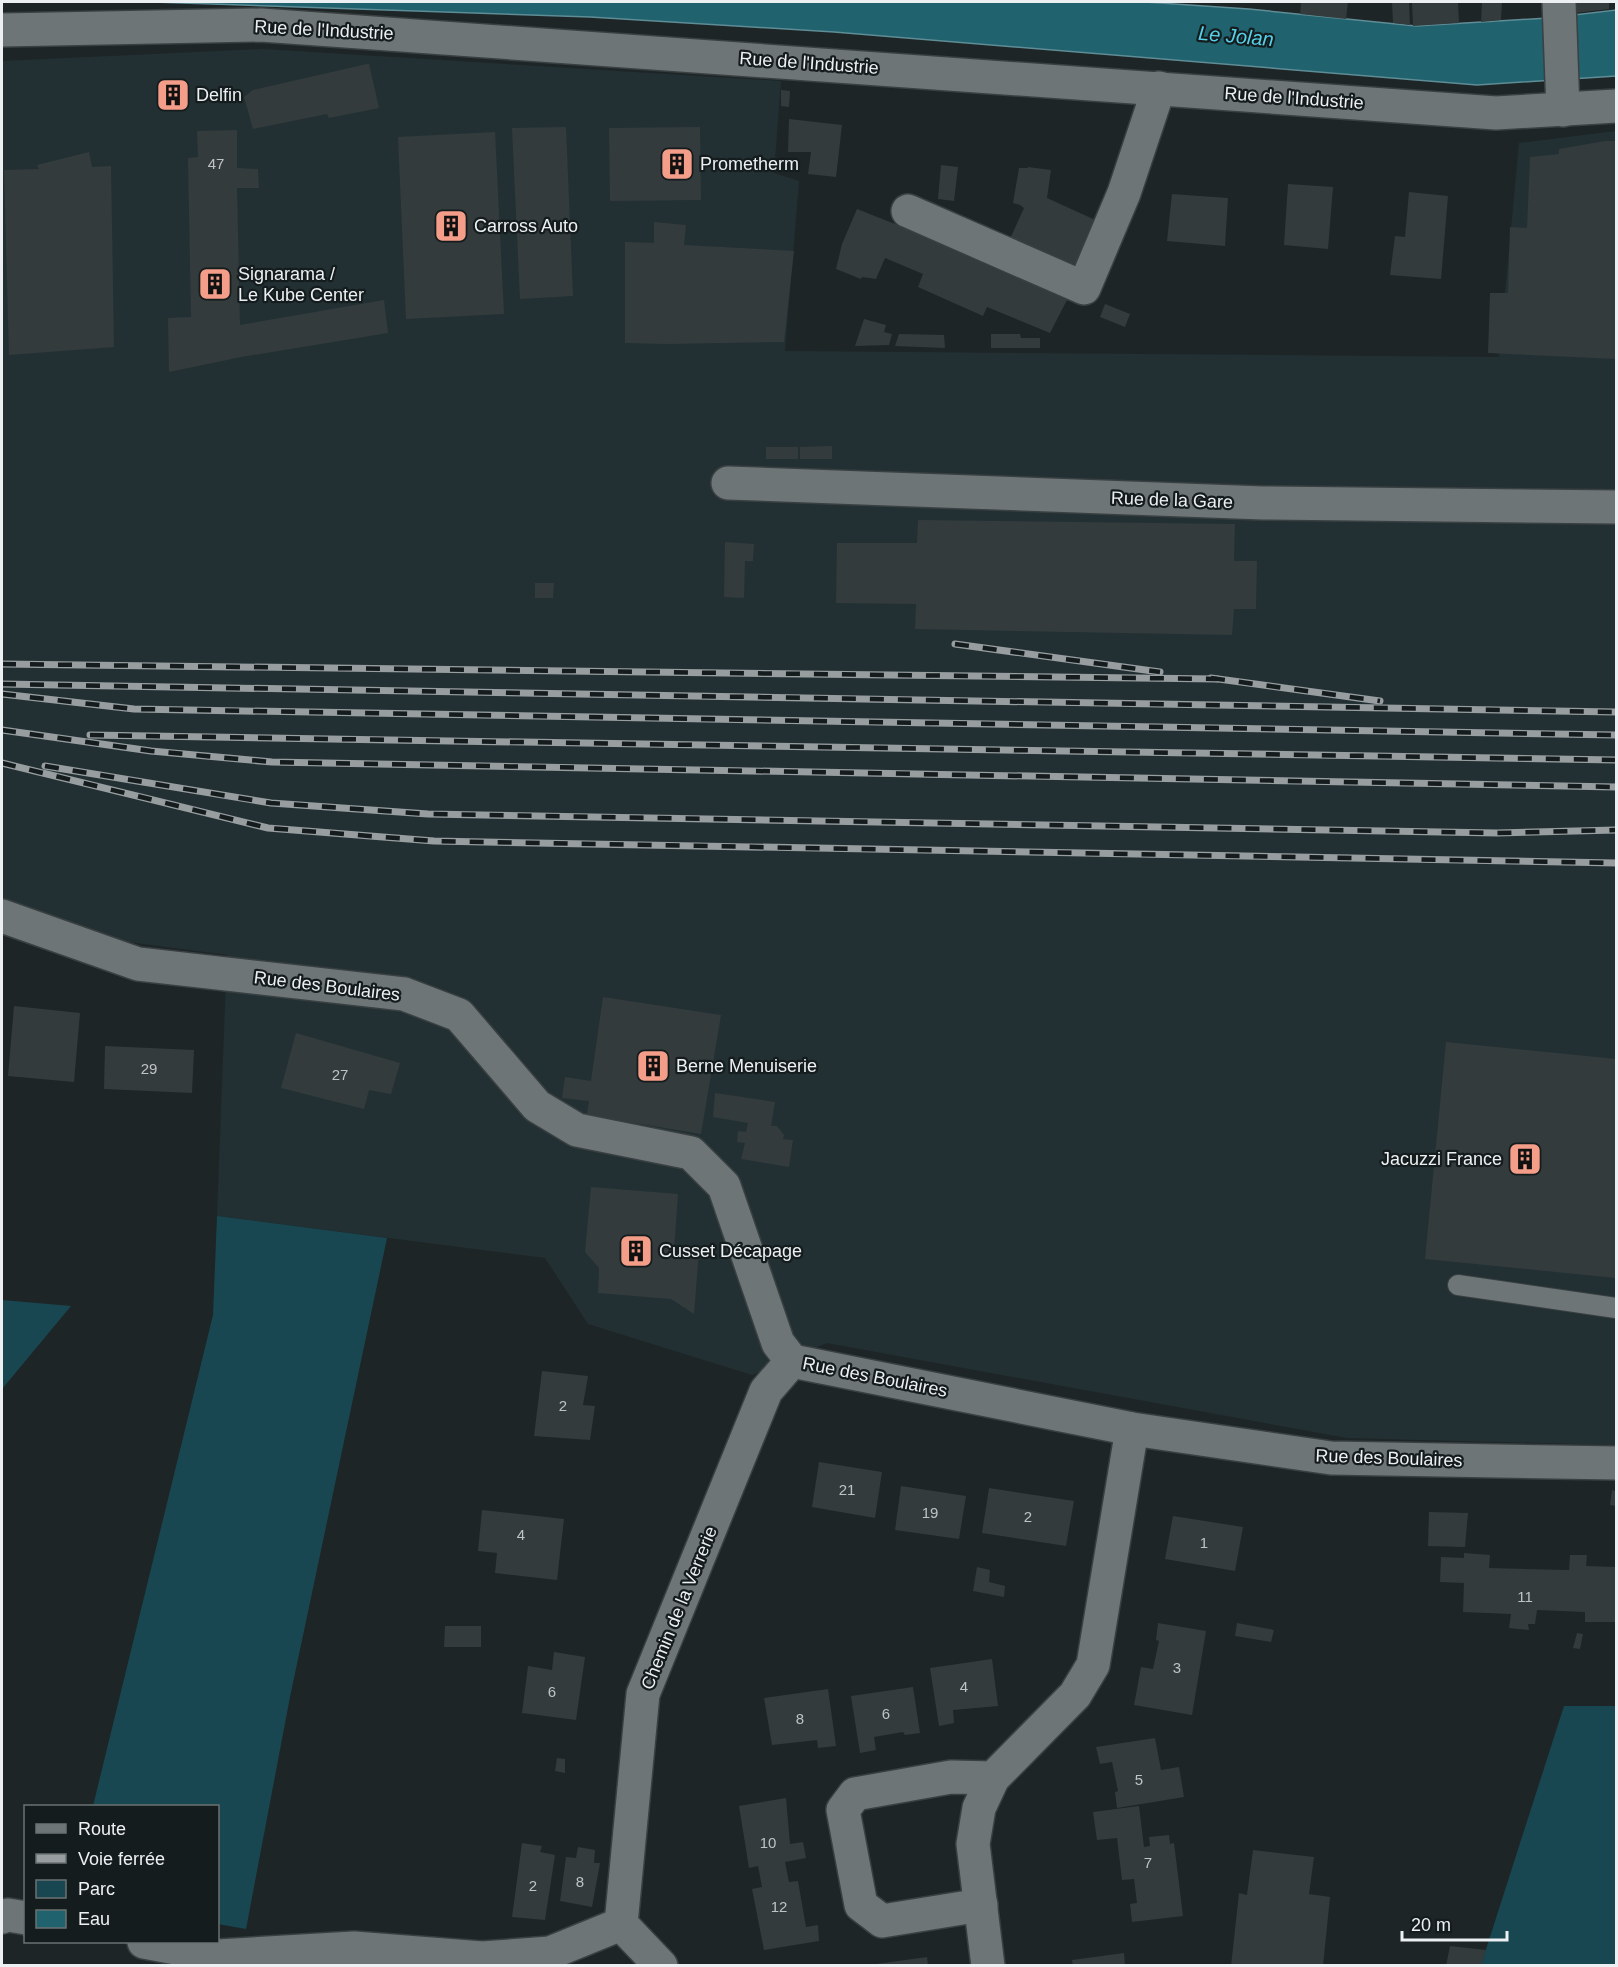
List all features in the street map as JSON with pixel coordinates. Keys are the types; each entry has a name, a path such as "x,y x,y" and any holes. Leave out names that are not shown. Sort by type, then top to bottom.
{"street":[{"path":"1558,8 1563,96"},
{"name":"Rue de l'Industrie","path":"2,30 261,25 1496,113 1563,96 1617,106"},
{"path":"908,211 1084,288 1124,193 1159,88"},
{"name":"Rue de la Gare","path":"728,483 1263,503 1617,507"},
{"name":"Rue des Boulaires","path":"2,916 138,964 405,994 459,1015 537,1106 577,1130 691,1153 724,1186 778,1343 792,1360 1132,1429 1331,1458 1617,1463"},
{"name":"Chemin de la Verrerie","path":"621,1924 643,1694 766,1391 792,1360"},
{"path":"988,1965 973,1844 979,1808 993,1778 1075,1695 1093,1665 1132,1429"},
{"path":"981,1905 882,1921 861,1905 843,1810 855,1794 951,1777 993,1778"},
{"path":"2,1917 8,1915 24,1918"},
{"path":"154,1943 218,1956 354,1948 482,1958 550,1953 621,1924 661,1965"}],"lane":[{"path":"1458,1284 1617,1308"}],"shaded area":[{"path":"263,49 781,81 774,173 799,181 785,351 1499,357 1519,143 1616,131 1616,1445 1347,1438 827,1343 752,1375 588,1324 545,1258 217,1216 227,955 106,939 2,904 2,61"}],"green space":[{"path":"217,1216 387,1238 290,1697 246,1929 219,1924 219,1805 93,1805 213,1315"},
{"path":"2,1300 71,1306 2,1389"},
{"path":"1564,1706 1616,1706 1616,1965 1481,1965"}],"water":[{"name":"Le Jolan","path":"153,2 1145,2 1249,9 1416,26 1548,18 1616,10 1616,76 1477,85 834,32 590,17"}],"building":[{"path":"1301,2 1348,2 1346,19 1300,14"},
{"path":"1392,2 1409,2 1410,25 1393,23"},
{"path":"1412,2 1458,2 1459,23 1413,26"},
{"path":"1482,2 1502,2 1501,20 1481,22"},
{"path":"1576,2 1609,2 1609,9 1575,13"},
{"path":"369,64 379,108 329,118 327,114 253,129 244,97 253,90"},
{"name":"Delfin","path":"164,90 182,90 182,100 164,101"},
{"path":"781,90 790,91 789,107 781,106"},
{"path":"789,119 842,125 836,177 808,174 811,152 788,152"},
{"path":"566,127 573,296 520,299 512,128"},
{"path":"700,127 701,200 610,201 609,128"},
{"name":"Signarama / Le Kube Center","path":"237,130 237,168 258,169 259,188 237,188 240,325 384,300 388,333 241,357 169,372 168,318 191,317 188,158 198,157 197,131"},
{"name":"Carross Auto","path":"495,132 504,314 406,319 398,137"},
{"path":"1616,141 1616,359 1488,353 1490,293 1508,293 1510,227 1527,228 1530,157 1559,154 1559,149"},
{"path":"89,152 92,167 111,166 114,347 9,355 4,170 39,169 37,165"},
{"path":"941,165 958,167 954,201 938,199"},
{"path":"1019,168 1051,170 1047,198 1102,223 1074,271 1009,241 1024,208 1013,203"},
{"path":"1288,184 1333,187 1328,249 1284,245"},
{"path":"1409,192 1448,196 1441,279 1390,275 1395,236 1405,237"},
{"path":"1172,194 1228,198 1225,246 1167,241"},
{"path":"857,209 938,241 1067,300 1050,333 987,307 983,316 918,287 923,274 885,258 876,279 862,277 861,279 836,269 842,244"},
{"path":"654,222 686,225 684,245 794,251 784,342 625,343 625,242 654,243"},
{"path":"1105,304 1130,314 1125,327 1100,317"},
{"path":"864,319 886,325 884,332 892,334 889,345 855,346"},
{"path":"899,334 944,335 945,348 895,346"},
{"path":"991,334 1020,334 1021,338 1040,338 1040,348 991,348"},
{"path":"832,446 832,459 800,459 800,447"},
{"path":"766,447 798,447 798,459 766,459"},
{"path":"918,520 1235,524 1234,561 1257,561 1256,609 1234,609 1232,635 915,629 916,604 836,603 837,543 917,543"},
{"path":"725,542 754,544 753,561 745,561 744,598 724,597"},
{"path":"535,583 554,583 553,598 535,598"},
{"name":"Berne Menuiserie","path":"603,997 721,1015 701,1134 587,1115 589,1101 562,1098 565,1077 591,1081"},
{"path":"14,1006 80,1013 74,1082 8,1076"},
{"path":"296,1033 400,1063 391,1094 369,1090 364,1109 281,1088"},
{"name":"Jacuzzi France","path":"1446,1042 1616,1059 1616,1278 1425,1259"},
{"path":"105,1046 194,1050 192,1093 104,1089"},
{"path":"715,1093 775,1102 771,1126 777,1126 784,1135 783,1139 793,1140 789,1167 741,1159 745,1143 737,1142 738,1131 746,1132 748,1123 713,1117"},
{"name":"Cusset Décapage","path":"591,1187 678,1194 674,1250 699,1252 694,1314 671,1299 598,1293 599,1268 585,1252"},
{"path":"542,1371 588,1376 583,1405 595,1406 590,1440 534,1436"},
{"path":"819,1462 882,1472 875,1518 812,1507"},
{"path":"901,1486 966,1496 959,1539 895,1530"},
{"path":"989,1488 1074,1501 1066,1546 982,1533"},
{"path":"1612,1490 1616,1491 1616,1506 1610,1505"},
{"path":"482,1510 564,1519 557,1580 495,1573 497,1553 478,1551"},
{"path":"1429,1512 1468,1513 1465,1547 1428,1546"},
{"path":"1173,1516 1243,1527 1235,1571 1165,1559"},
{"path":"1464,1553 1490,1555 1489,1568 1569,1570 1570,1555 1587,1555 1586,1566 1616,1567 1616,1622 1585,1622 1585,1612 1537,1610 1535,1624 1528,1624 1529,1630 1509,1628 1511,1614 1463,1612 1464,1583 1440,1582 1441,1557 1464,1558"},
{"path":"977,1567 990,1570 989,1582 1005,1586 1004,1597 973,1591"},
{"path":"1158,1623 1206,1631 1192,1715 1134,1705 1141,1667 1153,1669 1159,1641 1156,1640"},
{"path":"1237,1623 1274,1630 1271,1642 1235,1636"},
{"path":"445,1626 481,1626 481,1647 444,1647"},
{"path":"1577,1633 1583,1634 1580,1649 1573,1648"},
{"path":"554,1652 585,1657 576,1720 522,1713 528,1666 552,1670"},
{"path":"992,1659 998,1706 953,1710 954,1723 939,1726 930,1668"},
{"path":"913,1687 920,1733 905,1735 903,1732 874,1737 876,1750 860,1753 851,1696"},
{"path":"828,1689 836,1746 818,1748 817,1740 772,1745 764,1698"},
{"path":"1155,1738 1161,1770 1179,1767 1184,1797 1117,1808 1115,1792 1118,1791 1112,1762 1100,1764 1096,1747"},
{"path":"557,1758 565,1759 565,1773 555,1771"},
{"path":"786,1798 790,1844 803,1842 806,1858 785,1862 789,1882 798,1881 806,1927 818,1925 819,1941 764,1950 752,1889 762,1887 758,1866 749,1868 739,1806"},
{"path":"1139,1806 1144,1847 1150,1846 1149,1837 1169,1835 1170,1844 1174,1843 1183,1916 1132,1922 1130,1904 1137,1903 1134,1879 1122,1880 1117,1838 1097,1840 1093,1812"},
{"path":"522,1843 542,1846 540,1852 555,1855 545,1920 512,1917"},
{"path":"578,1847 595,1850 594,1863 600,1863 592,1907 560,1901 566,1857 576,1858"},
{"path":"1253,1850 1314,1857 1309,1894 1330,1897 1323,1966 1231,1966 1239,1893 1247,1895"},
{"path":"1450,1946 1486,1950 1481,1966 1446,1966"},
{"path":"1124,1953 1125,1966 1073,1966 1072,1960"},
{"path":"927,1957 928,1966 876,1966 876,1964"}],"railway":[{"path":"955,644 1160,672"},
{"path":"2,664 1217,679"},
{"path":"1211,678 1380,701"},
{"path":"2,684 1616,712"},
{"path":"2,694 134,709 1616,735"},
{"path":"2,730 151,751 272,762 1616,787"},
{"path":"90,735 1616,760"},
{"path":"2,763 268,828 434,841 1616,863"},
{"path":"45,766 271,803 428,814 1497,833 1616,830"}],"place":[{"name":"Delfin","path":"173,95"},
{"name":"Prometherm","path":"677,164"},
{"name":"Carross Auto","path":"451,226"},
{"name":"Signarama / Le Kube Center","path":"215,284"},
{"name":"Berne Menuiserie","path":"653,1066"},
{"name":"Jacuzzi France","path":"1525,1159"},
{"name":"Cusset Décapage","path":"636,1251"}]}
